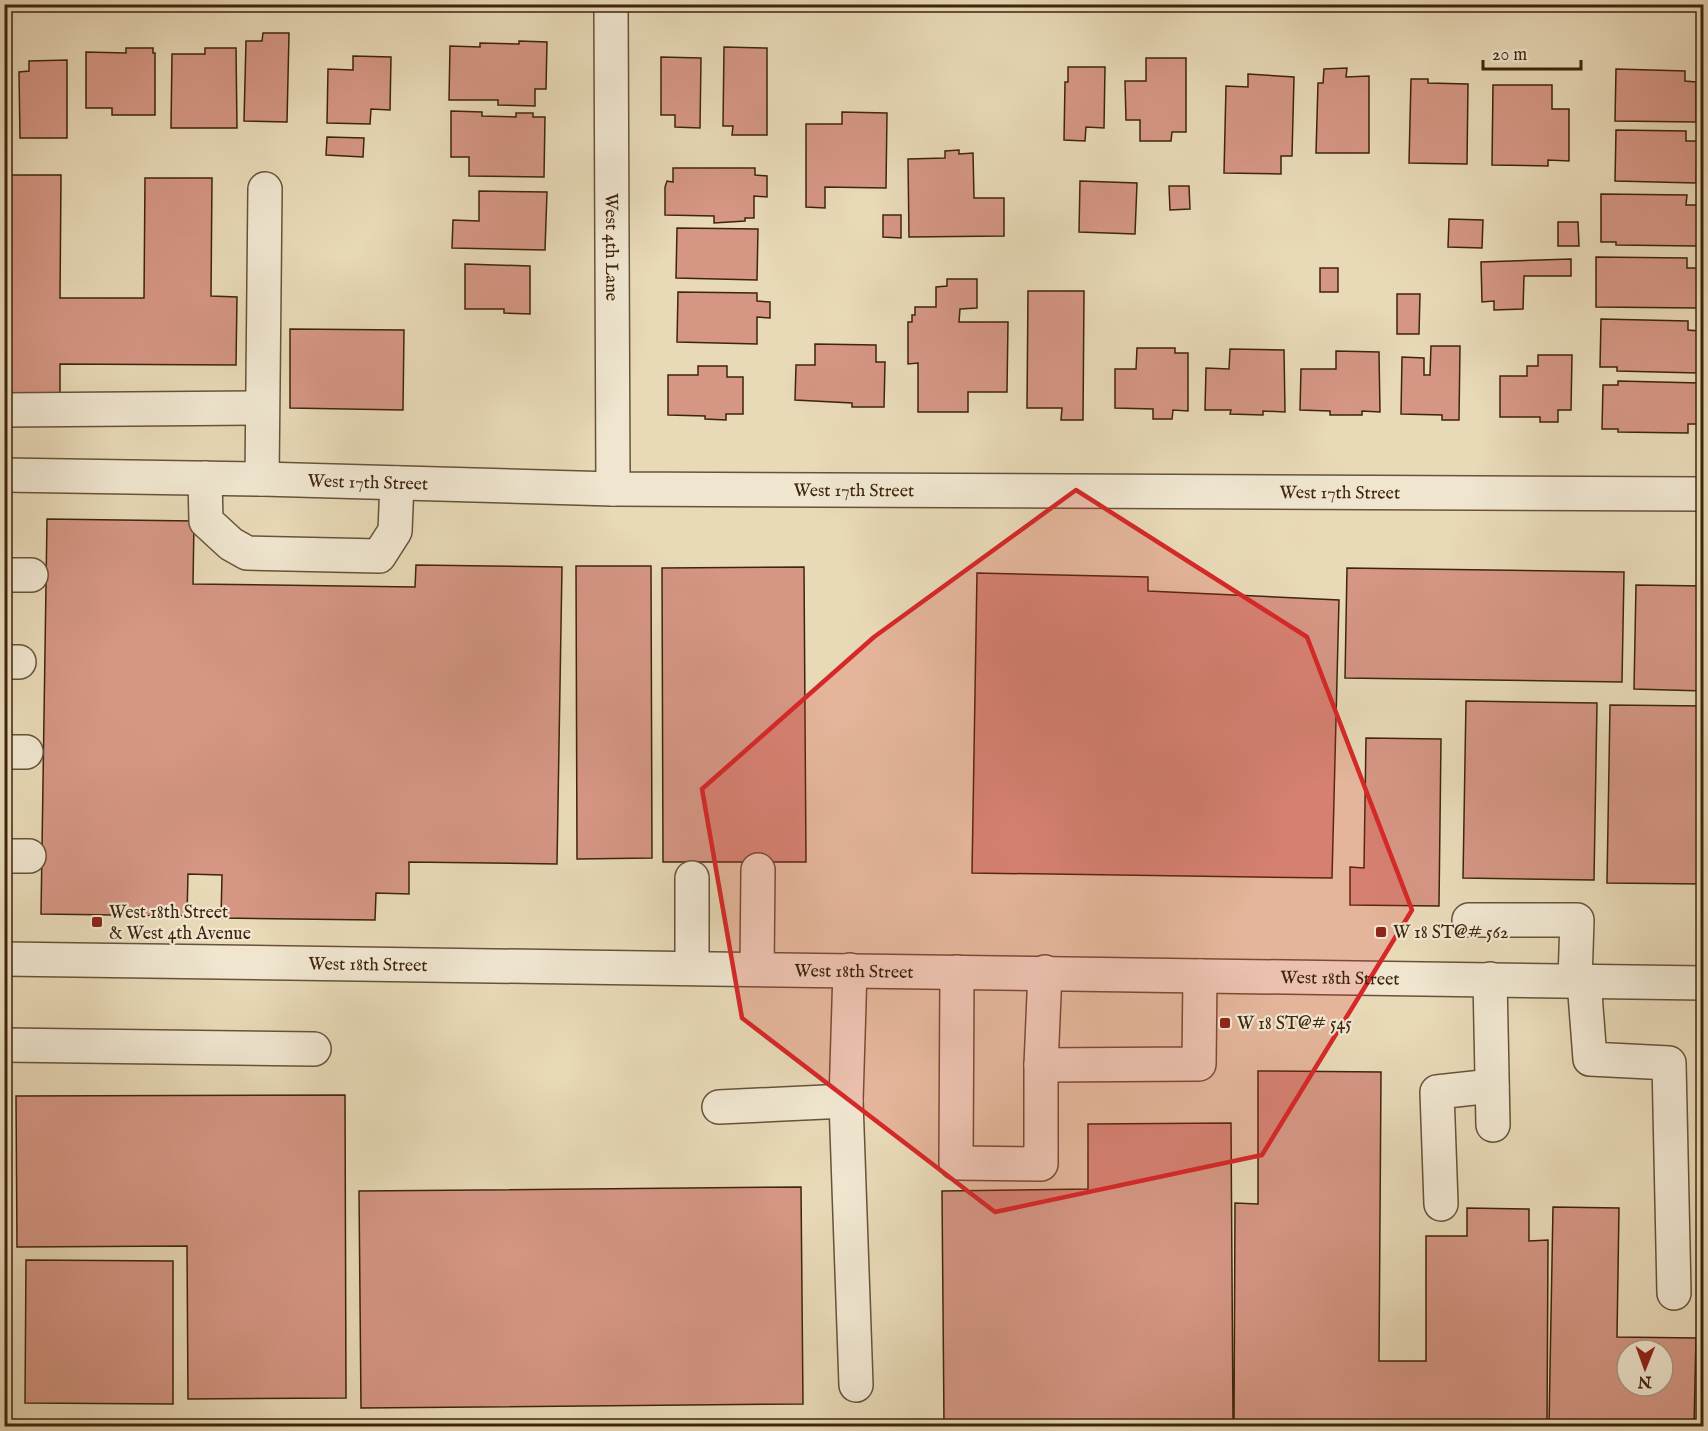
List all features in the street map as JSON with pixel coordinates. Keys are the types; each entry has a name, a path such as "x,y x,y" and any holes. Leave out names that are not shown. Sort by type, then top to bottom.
{"street":[{"name":"West 4th Lane","path":"612,4 613,489"},
{"path":"262,479 265,189"},
{"path":"4,411 262,408"},
{"name":"West 17th Street","path":"4,475 262,479 613,489 1704,494"},
{"path":"205,478 206,521 231,544 247,553 380,556 395,531 397,483"},
{"path":"757,969 758,870"},
{"path":"692,879 692,968"},
{"path":"1469,920 1577,920 1580,981 1590,1059 1670,1063 1674,1293"},
{"name":"West 18th Street","path":"4,958 1704,983"},
{"path":"850,970 846,1101 856,1385"},
{"path":"957,972 957,1163 1041,1164 1041,1065 1045,972"},
{"path":"1041,1065 1199,1064 1200,976"},
{"path":"1490,979 1493,1125"},
{"path":"4,1045 314,1049"},
{"path":"1441,1204 1437,1092 1492,1086"},
{"path":"719,1107 846,1101"}],"highlighted area":[{"path":"1076,490 1307,637 1412,910 1262,1155 995,1212 742,1018 702,789 874,637"}],"building":[{"path":"263,33 289,33 287,122 244,121 246,41 262,41"},
{"path":"519,41 547,42 546,89 535,89 535,106 498,105 498,100 449,100 450,46 480,47 480,43 519,44"},
{"path":"724,47 767,48 767,135 732,135 733,126 723,126"},
{"path":"126,48 153,48 153,53 155,53 155,115 112,115 112,108 86,108 86,52 126,53"},
{"path":"205,48 236,48 237,128 171,128 172,54 205,54"},
{"path":"353,56 391,57 390,110 371,109 370,124 327,123 328,69 353,70"},
{"path":"661,57 701,58 700,128 675,127 675,115 661,115"},
{"path":"1146,58 1186,58 1186,132 1172,132 1171,141 1140,141 1140,120 1126,120 1125,81 1146,81"},
{"path":"67,60 67,138 20,138 19,72 29,71 29,61"},
{"path":"1068,67 1105,67 1104,128 1086,127 1085,141 1064,140 1065,82 1068,82"},
{"path":"1347,68 1346,77 1369,76 1369,153 1316,153 1318,83 1323,83 1324,69"},
{"path":"1616,69 1685,71 1685,81 1696,82 1696,122 1615,121"},
{"path":"4,71 8,71 9,137 4,137"},
{"path":"1248,74 1294,77 1292,156 1281,156 1281,174 1224,173 1226,86 1248,87"},
{"path":"1411,79 1428,79 1428,83 1468,84 1467,164 1409,163"},
{"path":"1493,85 1552,85 1552,109 1569,109 1569,161 1548,160 1548,166 1492,165"},
{"path":"451,111 482,112 482,116 516,117 516,113 533,113 533,117 545,117 544,177 469,176 469,157 451,157"},
{"path":"842,112 887,113 886,188 825,187 825,208 806,207 806,124 842,124"},
{"path":"1616,130 1686,131 1686,141 1697,141 1696,183 1615,181"},
{"path":"327,137 364,138 363,157 326,155"},
{"path":"959,150 959,154 973,153 974,198 1004,198 1004,236 909,237 908,159 945,158 945,151"},
{"path":"673,168 755,168 755,175 767,176 767,197 754,196 754,218 745,218 745,221 714,223 714,216 665,215 665,187 667,181 673,182"},
{"path":"4,175 61,175 60,298 144,298 145,178 212,178 211,296 237,297 236,365 60,364 60,404 4,404"},
{"path":"1080,181 1137,183 1135,234 1079,232"},
{"path":"1169,186 1189,186 1190,209 1170,210"},
{"path":"479,191 547,192 545,250 452,248 453,220 479,221"},
{"path":"1601,194 1687,195 1686,205 1698,205 1698,246 1616,245 1616,242 1601,242"},
{"path":"883,215 901,215 901,238 883,237"},
{"path":"1449,219 1483,220 1482,248 1448,247"},
{"path":"1558,222 1578,222 1579,246 1558,246"},
{"path":"677,228 758,229 757,280 676,278"},
{"path":"1596,257 1687,258 1687,268 1699,268 1699,308 1596,307"},
{"path":"1571,259 1571,276 1524,276 1523,309 1494,310 1494,301 1482,302 1481,262"},
{"path":"465,264 530,266 530,314 504,313 504,309 465,309"},
{"path":"1320,268 1338,268 1338,292 1320,292"},
{"path":"947,279 977,279 977,308 960,309 959,322 1008,322 1007,392 968,392 968,412 918,412 918,363 908,364 908,322 912,322 915,307 936,307 936,287 947,286"},
{"path":"1028,291 1084,291 1083,420 1061,420 1062,408 1027,408"},
{"path":"678,292 757,293 757,301 770,302 770,318 757,317 757,344 677,342"},
{"path":"1397,294 1420,294 1419,334 1397,334"},
{"path":"1601,319 1688,321 1688,330 1699,331 1698,373 1617,371 1617,367 1600,367"},
{"path":"290,329 404,330 403,410 290,408"},
{"path":"815,344 876,345 876,362 885,362 884,407 852,407 852,403 795,400 796,365 815,365"},
{"path":"1431,346 1460,346 1459,420 1442,420 1442,415 1401,414 1402,357 1424,358 1424,375 1430,375"},
{"path":"1137,348 1175,348 1175,353 1188,353 1188,411 1173,410 1172,419 1153,419 1153,409 1115,408 1115,369 1136,369"},
{"path":"1230,349 1284,350 1285,412 1263,411 1263,415 1230,414 1231,410 1205,410 1206,368 1229,369"},
{"path":"1336,351 1379,352 1380,412 1362,411 1362,415 1330,415 1330,411 1300,410 1301,369 1336,369"},
{"path":"1538,355 1572,355 1571,410 1558,410 1558,422 1540,422 1540,417 1500,417 1500,376 1527,376 1527,366 1538,366"},
{"path":"698,366 727,366 727,377 743,377 743,414 726,414 726,420 705,419 705,416 668,415 668,375 698,375"},
{"path":"1618,381 1700,383 1700,424 1688,424 1688,433 1618,432 1618,429 1602,429 1603,385 1618,385"},
{"path":"47,519 194,521 193,584 415,587 416,565 562,567 557,864 409,862 409,894 376,893 375,920 221,918 222,875 188,874 187,916 41,914"},
{"path":"576,566 651,566 652,858 577,859"},
{"path":"804,567 806,862 663,862 662,568"},
{"path":"1347,568 1624,572 1622,682 1345,678"},
{"path":"977,573 1148,577 1148,591 1339,600 1332,878 972,873"},
{"path":"1636,585 1704,586 1704,691 1634,689"},
{"path":"1466,701 1597,703 1594,880 1463,878"},
{"path":"1610,705 1704,706 1704,884 1607,883"},
{"path":"1366,738 1441,739 1439,906 1350,905 1350,867 1364,868"},
{"path":"1258,1071 1381,1072 1379,1361 1426,1361 1426,1236 1467,1236 1467,1208 1529,1209 1529,1241 1548,1240 1547,1426 1234,1425 1235,1203 1258,1204"},
{"path":"345,1095 346,1398 188,1399 187,1246 17,1247 16,1096"},
{"path":"1231,1123 1233,1422 944,1424 942,1191 1088,1189 1088,1124"},
{"path":"801,1187 803,1404 361,1408 359,1191"},
{"path":"1553,1207 1619,1208 1617,1337 1696,1338 1694,1426 1549,1426"},
{"path":"26,1260 173,1261 173,1404 25,1403"},
{"path":"1704,1307 1704,1426 1702,1426"}],"place":[{"name":"West 18th Street & West 4th Avenue","path":"97,922"},
{"name":"W 18 ST@# 562","path":"1381,932"},
{"name":"W 18 ST@# 545","path":"1225,1023"}]}
